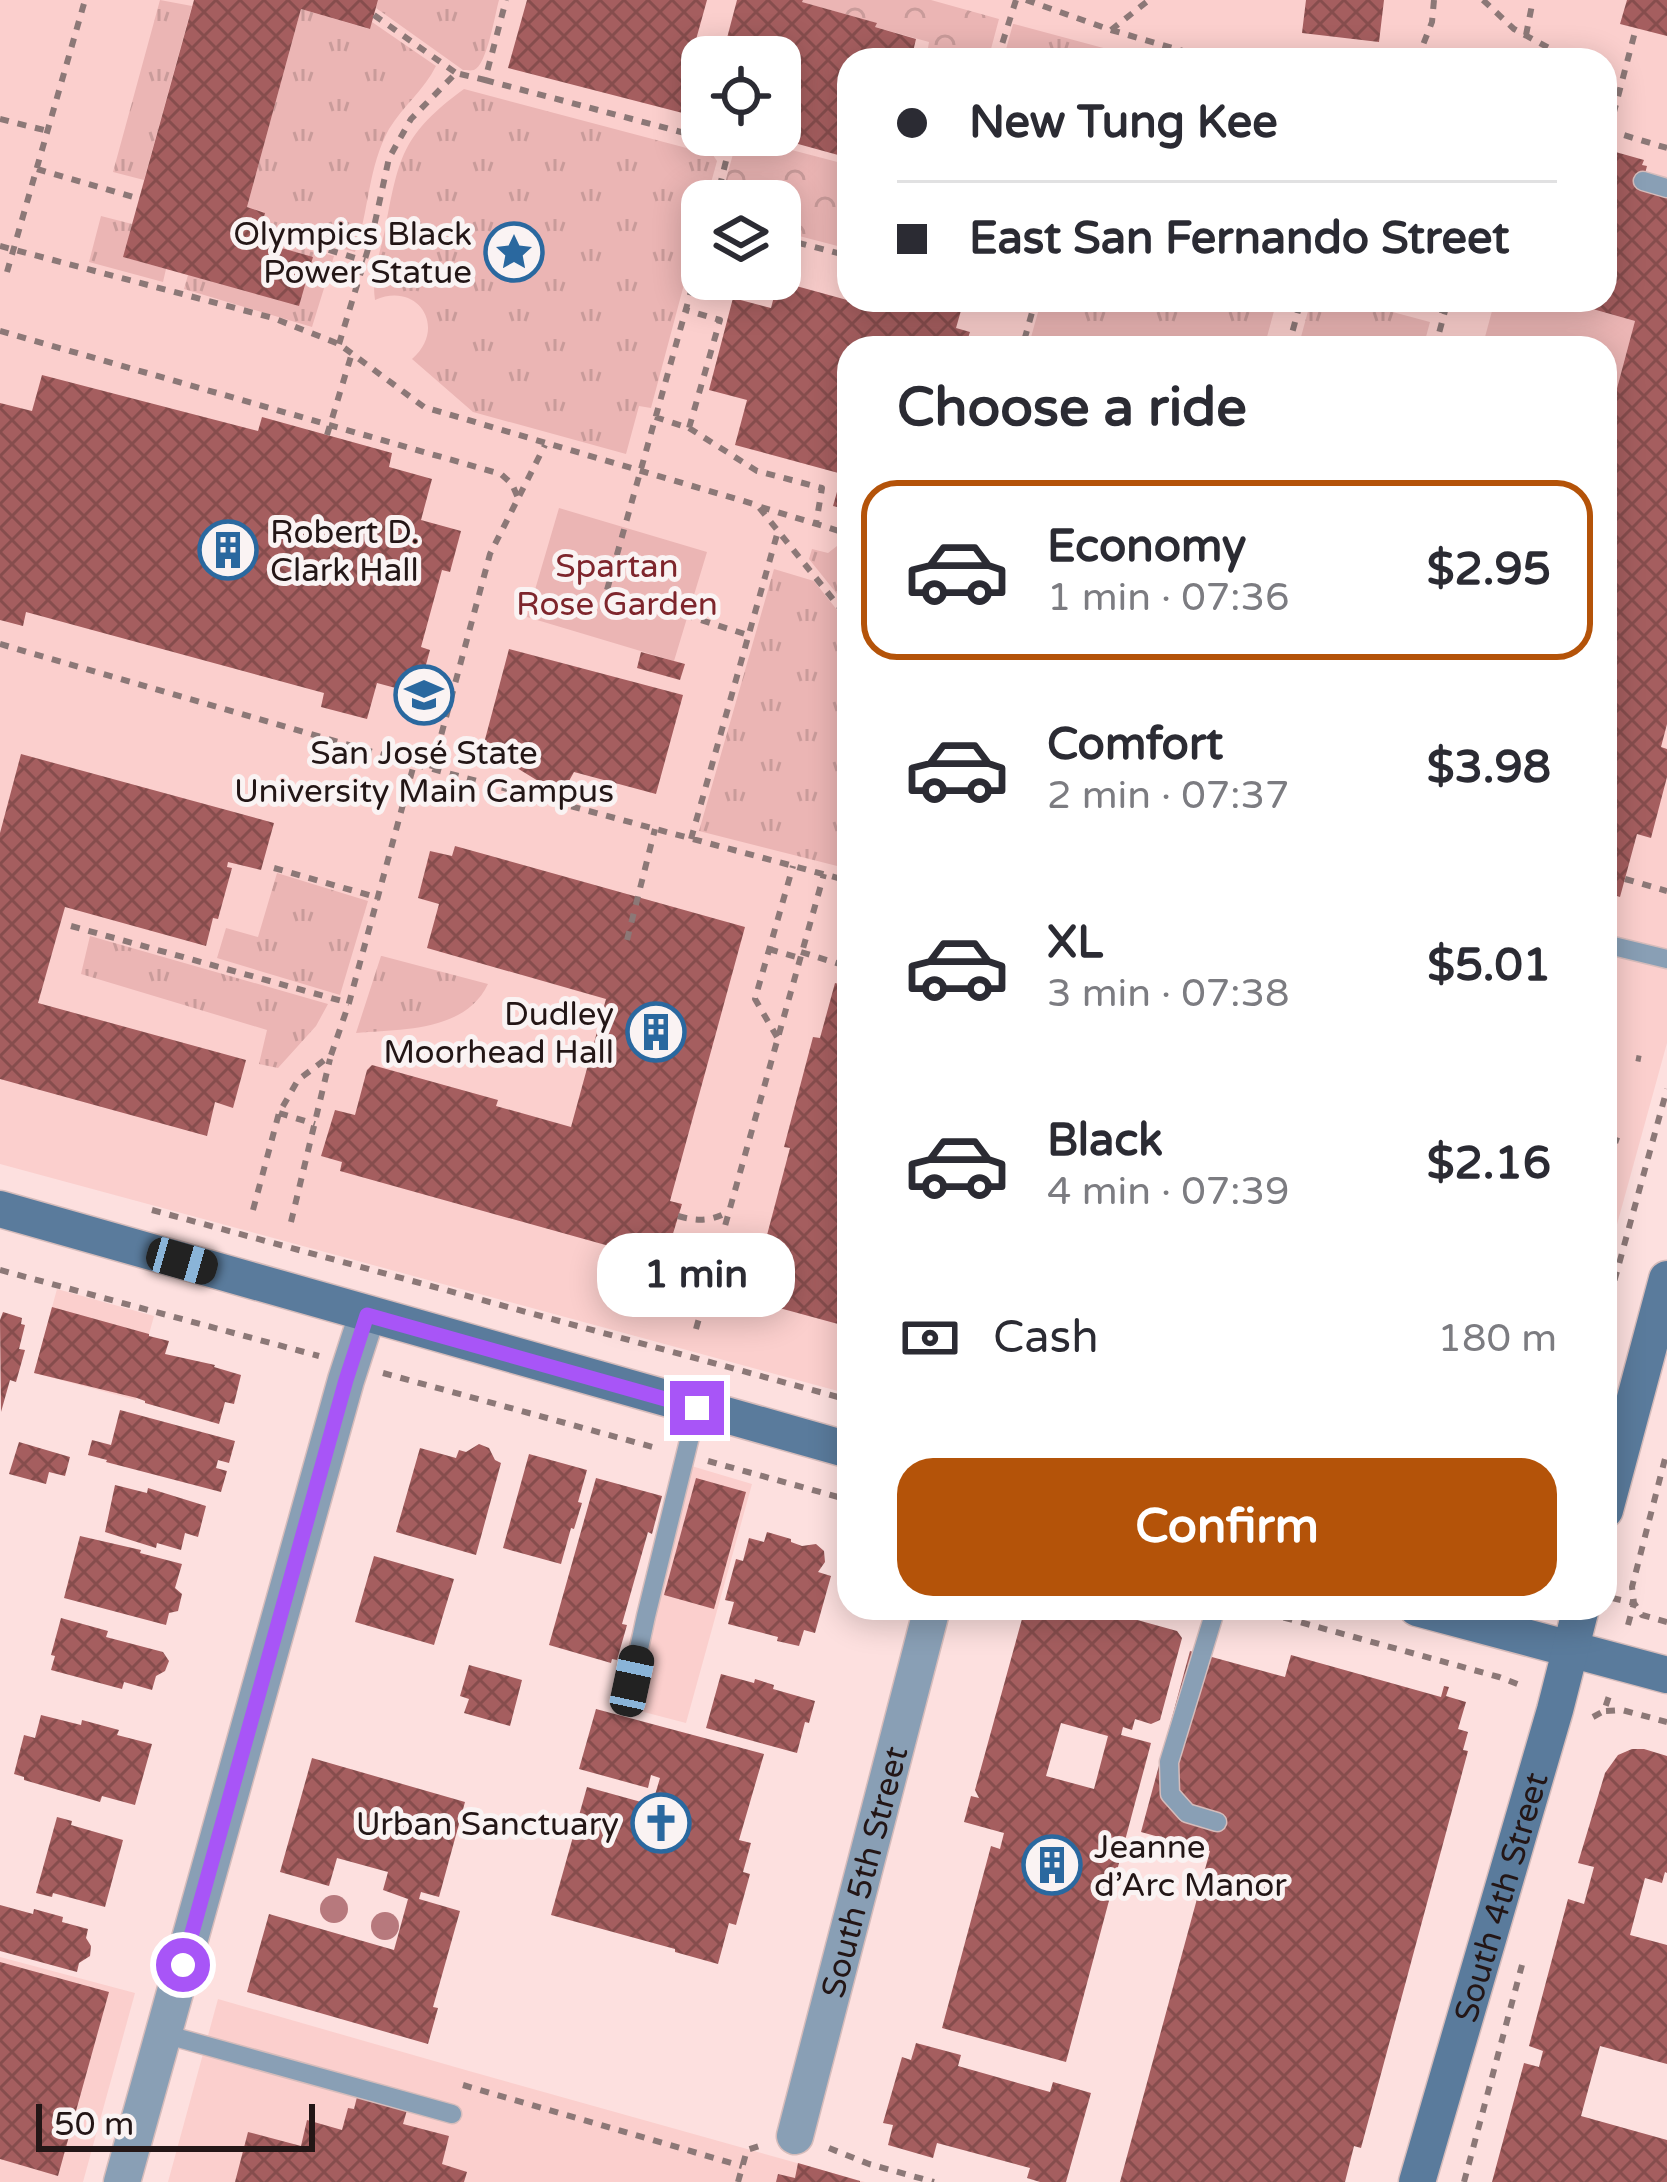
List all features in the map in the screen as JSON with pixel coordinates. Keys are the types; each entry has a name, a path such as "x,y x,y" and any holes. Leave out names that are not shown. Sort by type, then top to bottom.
{"main road":[{"path":"0,1209 837,1447"},
{"path":"1617,1465 1667,1280"},
{"path":"1461,1620 1667,1675"},
{"name":"South 4th Street","path":"1417,2182 1578,1620"}],"street":[{"path":"122,2182 367,1315"},
{"name":"South 5th Street","path":"795,2136 929,1620"}],"lane":[{"path":"1643,181 1667,188"},
{"path":"1617,947 1667,959"},
{"path":"632,1681 697,1408"},
{"path":"1212,1620 1169,1762 1170,1793 1187,1813 1217,1822"},
{"path":"164,2034 452,2114"}],"path":[{"path":"7,272 85,0"},
{"path":"484,80 506,0"},
{"path":"1001,48 1016,0"},
{"path":"1026,0 1173,48"},
{"path":"1111,30 1149,0"},
{"path":"1422,48 1434,0"},
{"path":"1483,0 1498,16 1549,48"},
{"path":"1526,35 1533,0"},
{"path":"374,15 456,73 730,145 721,180"},
{"path":"1617,100 1636,28"},
{"path":"339,344 389,158 411,119 456,73"},
{"path":"0,118 48,130"},
{"path":"1617,133 1667,148"},
{"path":"38,169 140,199"},
{"path":"260,229 365,261"},
{"path":"801,243 837,253"},
{"path":"0,246 273,318 339,344 424,407 837,530"},
{"path":"689,300 608,590 748,635"},
{"path":"686,310 720,320 689,428"},
{"path":"0,331 501,474 518,498"},
{"path":"327,435 352,353"},
{"path":"655,417 689,428 757,471 823,488 816,524"},
{"path":"432,769 490,554 546,444"},
{"path":"757,505 837,604"},
{"path":"691,839 778,531"},
{"path":"0,644 414,764 837,878"},
{"path":"291,1222 331,1055 350,1003 414,764"},
{"path":"627,940 655,829"},
{"path":"777,1038 754,999 793,866"},
{"path":"274,868 379,898"},
{"path":"696,1329 824,874"},
{"path":"1625,879 1667,891"},
{"path":"71,926 350,1003"},
{"path":"770,949 837,964"},
{"path":"253,1210 279,1113 298,1080 331,1055"},
{"path":"1617,1271 1667,1089"},
{"path":"279,1113 315,1124"},
{"path":"138,1206 837,1397"},
{"path":"678,1216 710,1220 729,1211"},
{"path":"716,1258 739,1263"},
{"path":"0,1270 324,1358"},
{"path":"380,1372 837,1497"},
{"path":"1667,1451 1632,1587 1642,1615 1667,1622"},
{"path":"1292,1620 1511,1683"},
{"path":"1604,1711 1622,1710 1667,1722"},
{"path":"459,2084 742,2166"},
{"path":"795,2136 934,2182"},
{"path":"738,2182 747,2150"}],"shaded area":[{"name":"San José State University Main Campus","path":"0,0 1667,0 1667,1043 1617,1224 1617,336 837,336 837,1391 0,1164"},
{"path":"57,1289 154,1316 137,1378 142,1381 136,1400 34,1373"},
{"path":"678,1462 752,1484 686,1723 613,1704"},
{"path":"0,1957 135,1993 83,2182 0,2182"},
{"path":"218,1999 469,2071 865,2182 168,2182"}],"green space":[{"path":"160,0 192,6 144,180 113,172"},
{"path":"378,0 499,0 483,59 474,70 463,70 376,8"},
{"path":"931,0 999,19 991,48 928,48 929,42 802,2"},
{"path":"301,9 369,29 372,22 436,66 382,144 355,252 271,228 263,220 264,212 247,207"},
{"path":"1014,24 1103,48 1006,48"},
{"path":"464,89 681,147 681,156 714,156 717,161 712,180 681,180 681,296 651,408 639,406 626,454 473,412 412,359 427,334 423,311 404,297 375,300 375,272 401,163 416,133"},
{"path":"801,152 837,162 837,246 801,236 801,180 726,180 732,156"},
{"path":"101,216 132,224 124,257 166,269 163,282 89,262"},
{"path":"269,239 334,256 312,327 184,289 188,275"},
{"path":"1038,312 1274,312 1267,336 1031,336"},
{"path":"1308,312 1393,312 1430,322 1426,336 1301,336"},
{"path":"1492,312 1602,312 1635,321 1617,388 1617,336 1485,336"},
{"name":"Spartan Rose Garden","path":"559,508 707,552 674,661 527,617"},
{"path":"837,546 837,594 809,559 812,549 828,553"},
{"path":"774,569 814,581 837,610 837,866 699,831"},
{"path":"277,873 368,901 340,995 217,958 226,928 258,937"},
{"path":"90,936 328,1004 316,1026 278,1068 259,1064 267,1030 81,974"},
{"path":"381,956 488,984 478,1000 448,1020 356,1033"}],"building":[{"path":"194,0 378,0 370,29 301,9 247,207 265,213 257,241 313,257 299,306 123,257"},
{"path":"527,0 707,0 697,36 681,36 681,113 508,68"},
{"path":"737,0 803,0 916,39 914,48 837,48 837,155 801,145 801,36 728,36"},
{"path":"1306,0 1384,0 1379,42 1302,33"},
{"path":"1627,0 1667,0 1667,36 1620,24"},
{"path":"1617,152 1644,160 1642,165 1647,166 1641,189 1667,196 1667,724 1661,747 1667,749 1667,777 1651,838 1637,834 1620,897 1617,388 1635,321 1603,312 1617,312"},
{"path":"801,287 837,297 837,312 961,312 956,328 970,332 969,336 837,336 837,473 735,445 747,400 709,390 732,300 771,308 773,300 801,300"},
{"name":"Robert D. Clark Hall","path":"42,375 258,431 262,417 392,453 389,467 432,479 421,520 461,531 450,572 442,570 421,647 430,650 418,694 377,683 367,719 321,707 324,693 26,612 23,626 0,620 0,403 32,411"},
{"path":"509,649 683,695 656,794 574,772 561,795 483,747"},
{"path":"641,652 685,664 680,680 637,668"},
{"path":"21,754 274,823 261,870 228,862 227,867 232,868 206,946 65,907 38,1003 246,1060 233,1108 215,1102 207,1136 0,1079 0,833"},
{"name":"Dudley Moorhead Hall","path":"455,846 745,927 670,1201 682,1204 668,1250 648,1245 645,1256 340,1171 342,1162 321,1156 335,1110 355,1115 372,1065 498,1100 496,1106 571,1127 606,999 427,948 439,904 418,898 430,851 452,856"},
{"path":"835,983 837,1324 730,1298 743,1249 762,1254 813,1037 820,1038"},
{"path":"52,1307 169,1341 165,1354 241,1375 234,1404 225,1402 219,1424 34,1373"},
{"path":"3,1312 22,1318 25,1325 19,1349 25,1350 1,1412 0,1320"},
{"path":"120,1410 235,1441 229,1463 218,1460 216,1468 227,1471 221,1492 88,1455 92,1440 111,1445"},
{"path":"19,1442 70,1457 65,1476 49,1472 46,1484 9,1474"},
{"path":"479,1444 501,1463 476,1555 396,1532 420,1448 456,1458 459,1450 466,1452"},
{"path":"529,1454 587,1470 578,1502 582,1503 561,1564 503,1548"},
{"path":"596,1478 662,1496 622,1624 627,1625 617,1660 611,1663 549,1645"},
{"path":"696,1478 746,1492 714,1609 664,1595"},
{"path":"115,1485 147,1493 148,1488 206,1506 198,1537 185,1533 181,1550 157,1543 156,1548 105,1532"},
{"path":"767,1532 802,1546 816,1544 824,1551 825,1562 818,1572 831,1576 815,1633 804,1630 799,1646 728,1624 734,1602 725,1600 736,1559 743,1561 749,1538 764,1542"},
{"path":"80,1536 182,1564 175,1588 182,1594 178,1611 169,1613 166,1625 64,1598"},
{"path":"374,1556 454,1579 434,1645 355,1622"},
{"path":"61,1618 108,1631 106,1637 163,1652 169,1661 165,1671 156,1676 152,1690 124,1682 122,1689 51,1670"},
{"name":"Jeanne d’Arc Manor","path":"1022,1620 1137,1620 1177,1631 1182,1638 1160,1720 1151,1724 1135,1719 1132,1730 1123,1727 1121,1735 1151,1743 1066,2062 942,2028 991,1846 1000,1849 1004,1833 964,1822 971,1796 979,1798 975,1790","holes":["1061,1723 1108,1736 1094,1789 1046,1776"]},
{"path":"1190,1651 1285,1677 1291,1655 1441,1697 1444,1686 1449,1687 1446,1696 1466,1702 1458,1729 1468,1732 1463,1750 1468,1751 1361,2148 1354,2146 1345,2182 1120,2182 1210,1851 1141,1832"},
{"path":"469,1665 522,1680 510,1726 464,1713 469,1699 460,1696"},
{"path":"721,1674 754,1683 755,1679 815,1701 797,1753 706,1728"},
{"name":"Urban Sanctuary","path":"596,1709 764,1754 739,1840 751,1843 743,1872 750,1874 736,1925 729,1923 718,1964 551,1915 587,1787 652,1805 660,1778 651,1775 648,1788 579,1769"},
{"path":"41,1715 81,1725 82,1720 152,1744 135,1805 102,1796 100,1802 14,1774 24,1735 35,1738"},
{"path":"1632,1749 1667,1756 1667,1873 1662,1883 1645,1878 1630,1935 1667,1945 1667,2064 1600,2046 1581,2116 1667,2140 1667,2182 1492,2182 1524,2063 1539,2067 1543,2051 1529,2046 1568,1899 1584,1904 1594,1867 1578,1863 1605,1773 1618,1755"},
{"path":"312,1758 465,1802 439,1897 421,1892 419,1899 460,1911 433,2007 438,2008 428,2044 247,1992 269,1914 394,1950 408,1899 383,1890 388,1872 337,1858 329,1886 280,1872"},
{"path":"57,1817 123,1840 105,1907 36,1893"},
{"path":"0,1905 33,1914 34,1909 88,1929 90,1956 79,1963 77,1972 0,1951"},
{"path":"0,1962 109,1992 58,2176 0,2159"},
{"path":"916,2043 961,2055 958,2066 1050,2092 1053,2082 1091,2093 1066,2182 1040,2182 1027,2178 1030,2168 937,2143 933,2158 888,2145 893,2125 883,2123 902,2057 911,2060"},
{"path":"357,2097 407,2110 403,2124 449,2136 442,2164 467,2172 464,2182 235,2182 248,2132 301,2146 307,2120 342,2130 348,2108 354,2109"},
{"path":"798,2163 860,2182 776,2182 778,2174 795,2178"}],"place":[{"name":"Olympics Black Power Statue","path":"514,252"},
{"name":"Robert D. Clark Hall","path":"228,550"},
{"name":"San José State University Main Campus","path":"424,695"},
{"name":"Dudley Moorhead Hall","path":"656,1032"},
{"name":"Urban Sanctuary","path":"661,1823"},
{"name":"Jeanne d’Arc Manor","path":"1052,1865"}],"route":[{"path":"183,1965 367,1315 697,1408"}]}
